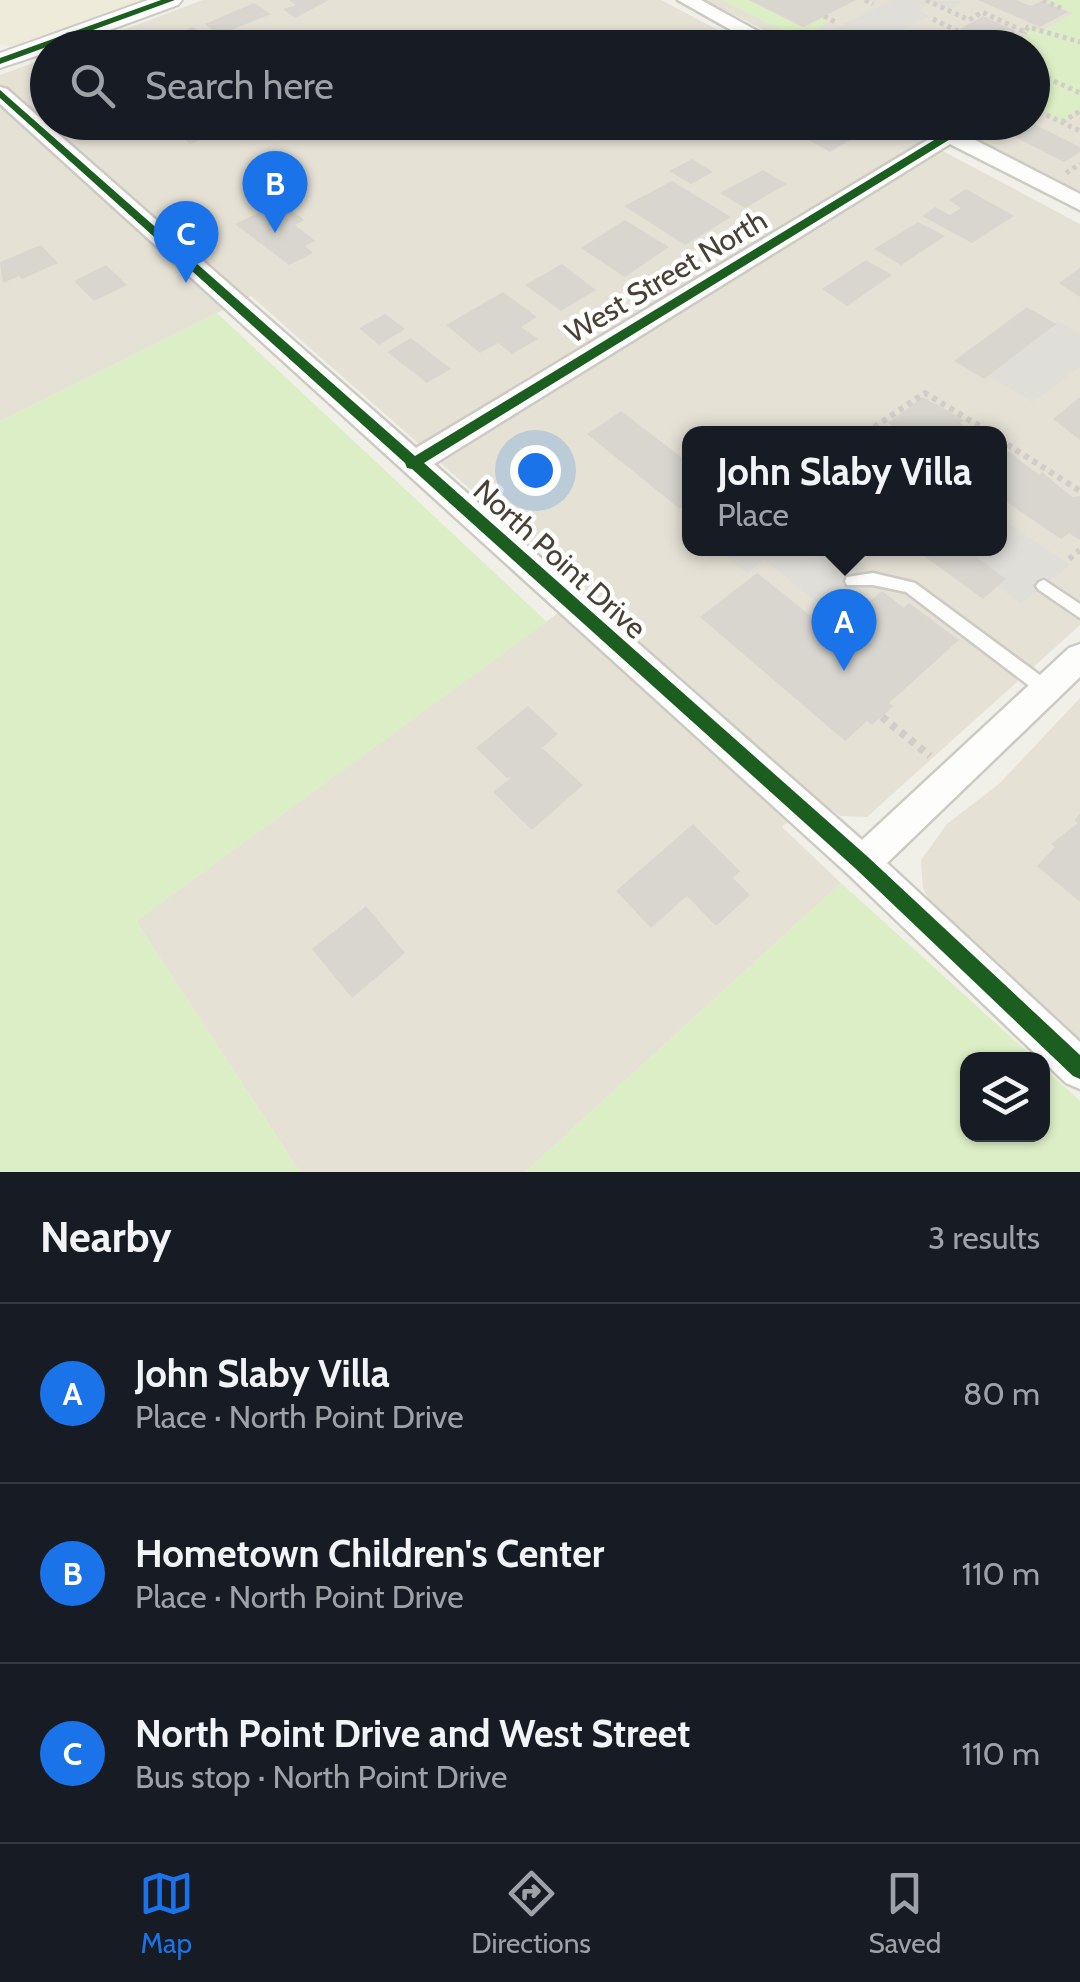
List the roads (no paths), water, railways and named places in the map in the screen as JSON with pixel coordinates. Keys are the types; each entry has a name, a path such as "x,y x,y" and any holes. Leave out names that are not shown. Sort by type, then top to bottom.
{"street":[{"path":"86,30 170,0"},
{"path":"688,0 745,30"},
{"path":"0,61 30,50"},
{"name":"North Point Drive","path":"0,92 30,119"},
{"name":"North Point Drive","path":"53,140 862,863 1080,1069"},
{"name":"West Street North","path":"412,464 941,140"},
{"path":"956,140 1080,203"},
{"path":"862,863 1080,657"}],"lane":[{"path":"852,582 874,579 910,587 1046,689"},
{"path":"1044,586 1080,612"}],"place":[{"name":"Hometown Children's Center","path":"275,233"},
{"name":"North Point Drive and West Street","path":"186,283"},
{"name":"John Slaby Villa","path":"844,671"}]}
